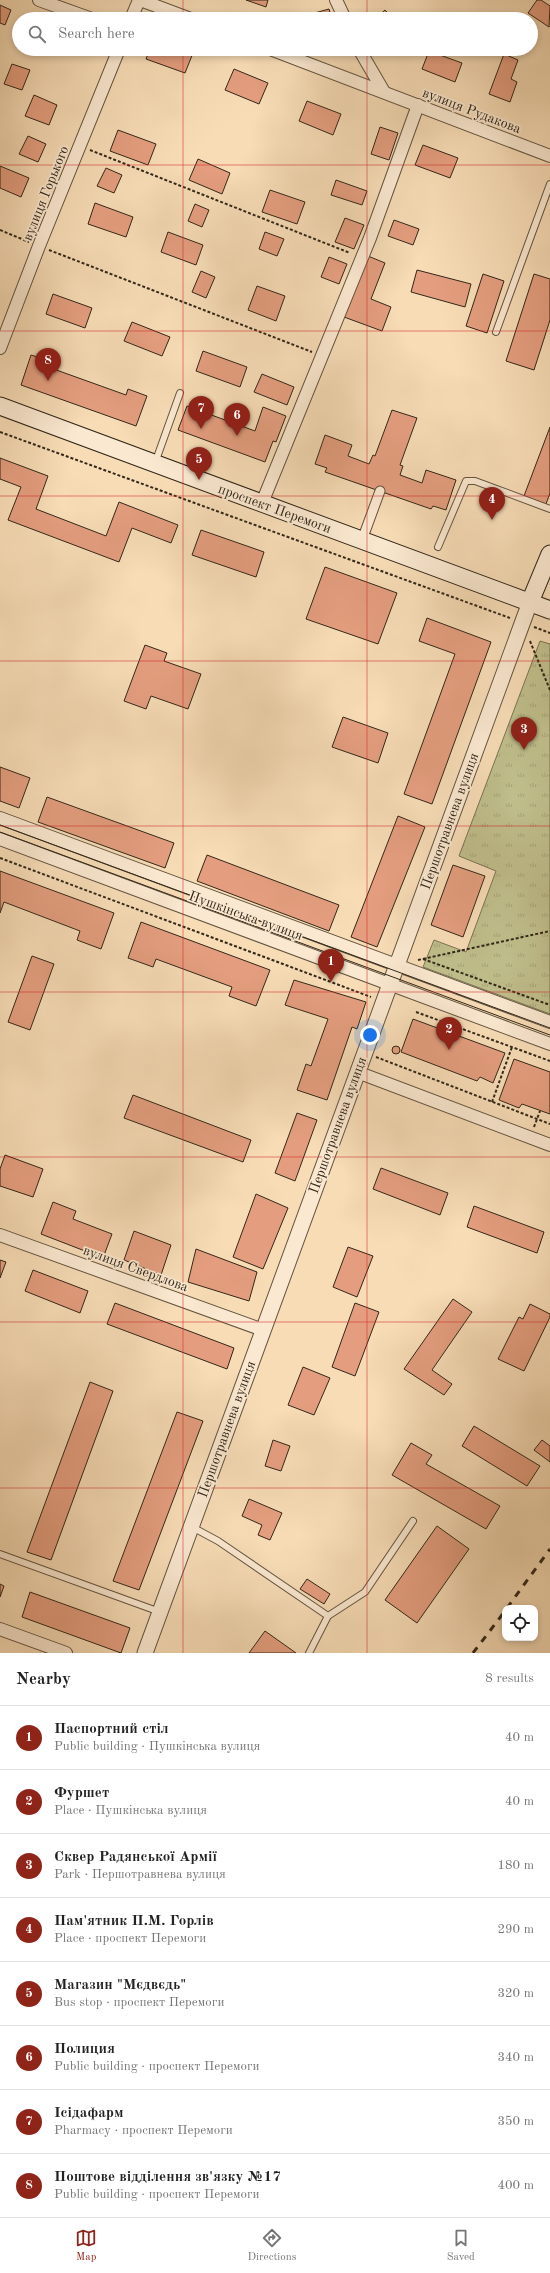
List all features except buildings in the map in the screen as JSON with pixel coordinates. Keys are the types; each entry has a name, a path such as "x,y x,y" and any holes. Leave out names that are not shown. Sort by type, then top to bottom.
{"main road":[{"name":"проспект Перемоги","path":"0,406 550,610"},
{"name":"Першотравнева вулиця","path":"530,602 550,554"}],"street":[{"path":"39,0 72,12"},
{"path":"134,12 140,0 172,12"},
{"path":"336,0 342,12"},
{"name":"вулиця Горького","path":"0,348 39,246 116,56"},
{"name":"вулиця Рудакова","path":"289,56 550,156"},
{"path":"364,56 384,92"},
{"path":"262,503 362,258 418,105"},
{"path":"362,540 380,491"},
{"name":"Першотравнева вулиця","path":"145,1653 530,602"},
{"name":"Пушкінська вулиця","path":"0,818 550,1022"},
{"name":"Пушкінська вулиця","path":"0,839 550,1044"},
{"path":"357,1072 550,1145"},
{"name":"вулиця Свердлова","path":"0,1235 263,1330"},
{"path":"0,1629 66,1653"}],"lane":[{"path":"496,332 550,184"},
{"path":"155,464 180,393"},
{"path":"438,547 466,481 475,481 550,508"},
{"path":"309,1653 328,1616 365,1592 412,1521"},
{"path":"191,1527 218,1541 328,1616"},
{"path":"0,1554 160,1612"}],"path":[{"path":"80,146 362,258"},
{"path":"0,230 322,356"},
{"path":"0,432 550,633"},
{"path":"522,623 550,690"},
{"path":"0,858 383,1002"},
{"path":"396,965 550,931"},
{"path":"422,959 550,1005"},
{"path":"416,1012 550,1061"},
{"path":"492,1102 512,1047"},
{"path":"364,1052 550,1124"},
{"path":"530,1137 540,1111"}],"green space":[{"path":"540,641 550,644 550,1014 423,967 434,940 466,952 496,871 459,856"}],"tram line":[{"path":"0,825 550,1028"},
{"path":"0,832 550,1035"}],"railway":[{"path":"509,1605 550,1549"},
{"path":"473,1653 502,1615"}],"place":[{"name":"Поштове відділення зв'язку №17","path":"48,381"},
{"name":"Ісідафарм","path":"201,429"},
{"name":"Полиция","path":"237,436"},
{"name":"Магазин \"Мєдвєдь\"","path":"199,480"},
{"name":"Пам'ятник П.М. Горлів","path":"492,520"},
{"name":"Сквер Радянської Армії","path":"524,750"},
{"name":"Паспортний стіл","path":"331,982"},
{"name":"Фуршет","path":"449,1050"}]}
